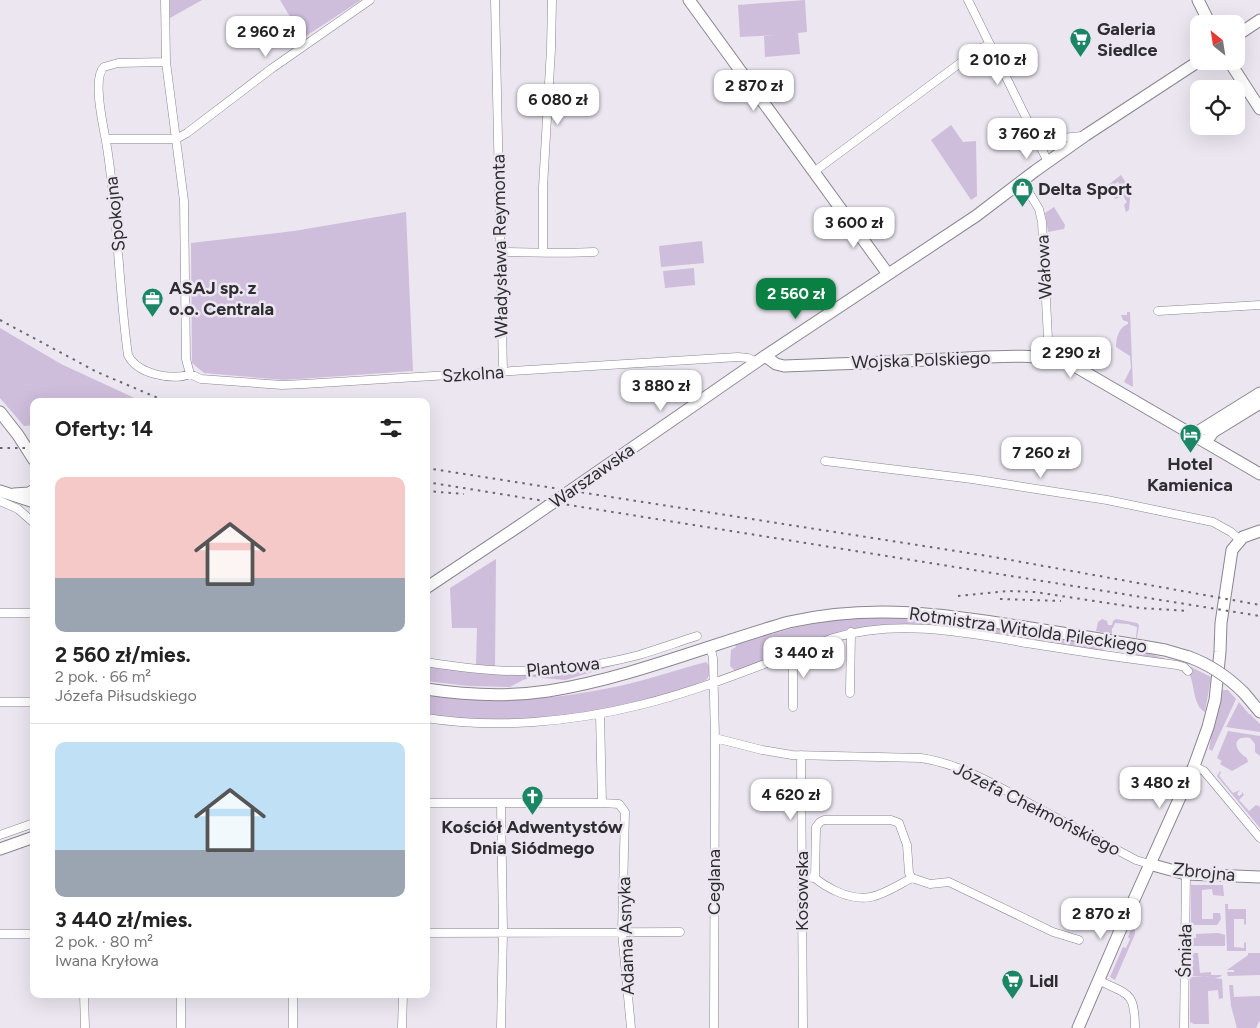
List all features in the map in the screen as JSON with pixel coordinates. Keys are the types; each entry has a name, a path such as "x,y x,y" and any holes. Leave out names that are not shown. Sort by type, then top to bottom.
{"main road":[{"path":"689,0 888,274"},
{"path":"1198,0 1206,15"},
{"path":"1245,30 1260,20"},
{"name":"Warszawska","path":"430,585 761,359 976,216 1086,135 1190,67"},
{"path":"1235,70 1260,109"},
{"name":"Wojska Polskiego","path":"761,359 784,366 1007,356 1049,358 1071,364 1260,474"},
{"path":"1196,436 1199,431 1260,393"},
{"path":"1206,442 1213,432 1260,403"},
{"path":"0,412 30,454"},
{"path":"0,491 12,494 30,494"},
{"path":"1078,1028 1194,766 1212,716 1220,652 1228,624 1240,540 1249,534 1260,531"},
{"name":"Rotmistrza Witolda Pileckiego","path":"430,689 479,694 515,694 546,691 602,680 764,629 810,617 849,612 901,611 971,618 1165,650 1189,656 1230,679 1260,712"},
{"path":"0,848 30,838"},
{"name":"Zbrojna","path":"1149,864 1186,874 1260,877"}],"street":[{"path":"165,0 166,62 184,202 186,359 190,374"},
{"path":"106,139 176,139 187,133 271,69 370,0"},
{"name":"Władysława Reymonta","path":"495,0 503,372"},
{"path":"543,252 543,187 552,0"},
{"path":"968,0 1048,162"},
{"path":"815,171 979,49 990,44"},
{"name":"Spokojna","path":"166,62 118,63 104,67 98,75 102,125 106,139 115,210 128,356 133,363 145,370 178,378 190,374"},
{"path":"1028,121 1062,138 1075,138 1086,135"},
{"name":"Wałowa","path":"1022,181 1039,209 1042,222 1049,358"},
{"path":"501,252 566,254 594,252"},
{"path":"1158,311 1260,304"},
{"name":"Szkolna","path":"190,374 200,379 282,385 738,357 761,359"},
{"path":"825,461 972,479 1117,502 1213,522 1231,532 1240,540"},
{"path":"0,501 18,509 30,520"},
{"path":"0,613 30,614"},
{"path":"430,719 453,722 493,723 537,721 600,714 640,705 714,682 851,632 874,630 944,630 1177,665 1184,667 1188,671"},
{"path":"850,693 851,632"},
{"name":"Plantowa","path":"430,663 469,668 518,671 561,668 603,663 639,655 697,636"},
{"name":"Ceglana","path":"710,646 713,658 715,738 714,1028"},
{"path":"792,653 793,707"},
{"path":"0,702 30,702"},
{"path":"430,803 602,804 600,714"},
{"name":"Józefa Chełmońskiego","path":"715,738 762,750 801,755 921,758 952,766 988,781 1136,860 1149,864"},
{"name":"Kosowska","path":"801,755 803,1028"},
{"path":"1194,766 1204,771 1260,838"},
{"path":"501,1028 503,932 502,803"},
{"name":"Adama Asnyka","path":"602,804 619,804 625,812 622,932 631,1028"},
{"path":"815,878 816,827 820,822 824,820 891,820 899,823 908,845 908,873 912,878 930,884 949,882 1053,932 1079,940"},
{"path":"0,835 30,824"},
{"name":"Śmiała","path":"1184,1028 1186,874"},
{"path":"803,877 815,878 824,886 853,898 861,899 875,897 912,878"},
{"path":"430,932 680,932"},
{"path":"0,934 30,934"},
{"path":"1098,980 1124,993 1133,1001 1135,1028"},
{"path":"84,998 85,1028"},
{"path":"181,998 181,1028"},
{"path":"293,998 293,1028"},
{"path":"402,998 402,1028"}],"shaded area":[{"path":"170,0 202,0 170,18"},
{"path":"280,0 361,0 303,38"},
{"path":"805,0 807,32 798,33 800,54 765,57 764,36 777,35 740,37 738,5"},
{"path":"951,125 963,142 976,141 977,196 971,200 931,140"},
{"path":"1121,175 1134,195 1130,198 1129,210 1126,212 1124,205 1127,202 1123,196 1115,199 1109,190 1119,183 1108,188 1107,186"},
{"path":"1054,207 1065,225 1064,229 1048,232 1045,213"},
{"path":"406,212 413,371 284,380 204,373 192,363 191,243 294,231"},
{"path":"702,241 704,263 661,267 659,246"},
{"path":"694,268 695,285 665,288 663,271"},
{"path":"1127,312 1130,312 1133,387 1124,382 1131,368 1130,356 1116,347 1119,333 1128,324 1121,315 1127,315"},
{"path":"0,328 61,364 135,398 30,398 30,425 24,426 0,398"},
{"path":"496,559 495,667 476,665 477,628 452,628 450,588"},
{"path":"889,616 957,620 1140,651 1187,665 1211,677 1205,712 1196,700 1189,673 1191,669 1135,657 1135,652 1103,647 1102,652 976,631 913,626 850,630 735,671 730,666 731,650 736,647 735,645 793,628 828,621"},
{"path":"1102,619 1107,621 1108,625 1112,625 1116,619 1137,623 1139,625 1137,638 1137,627 1128,624 1115,623 1112,628 1112,634 1096,631 1098,622"},
{"path":"696,641 565,680 533,677 510,687 469,686 430,681 430,664 571,670"},
{"path":"706,662 710,671 706,680 684,688 616,707 593,711 546,717 498,720 430,716 430,695 504,700 530,699 606,689"},
{"path":"1222,690 1228,690 1236,699 1212,751 1209,749 1211,738 1209,736"},
{"path":"1239,702 1260,724 1260,732 1226,727"},
{"path":"1228,731 1260,736 1260,756 1255,752 1255,744 1250,738 1244,738 1237,741 1236,744 1248,762 1232,771 1220,764 1222,761 1217,758"},
{"path":"1220,771 1219,776 1233,793 1240,790 1237,794 1239,796 1242,794 1242,791 1244,795 1239,800 1249,811 1256,805 1259,806 1260,828 1217,776"},
{"path":"1191,885 1223,885 1224,896 1213,895 1212,889 1202,890 1202,919 1213,919 1213,913 1220,913 1221,919 1217,925 1191,925"},
{"path":"1225,904 1228,904 1228,909 1246,909 1246,924 1244,925 1244,919 1234,919 1234,947 1244,948 1244,943 1246,942 1246,951 1227,951"},
{"path":"1135,920 1135,934 1115,980 1110,977 1123,947 1126,948 1130,939 1128,937"},
{"path":"1218,933 1225,935 1225,946 1190,946 1190,938 1196,938 1196,934"},
{"path":"1191,953 1198,953 1200,973 1211,972 1211,975 1222,975 1214,978 1222,979 1223,998 1219,999 1218,990 1208,991 1209,1024 1194,1024 1190,1022 1190,977 1206,976 1190,976"},
{"path":"1248,953 1260,953 1260,975 1228,976 1227,972 1234,972 1234,970 1227,970 1248,955"},
{"path":"1229,985 1233,985 1234,997 1260,996 1260,1020 1256,1028 1237,1028 1231,1006"}],"railway":[{"path":"0,320 97,372 158,398"},
{"path":"0,448 30,448"},
{"path":"430,469 994,557 1260,605"},
{"path":"430,483 1260,616"},
{"path":"430,491 464,494"},
{"path":"958,596 1009,591 1035,592 1140,608 1189,611"},
{"path":"1000,599 1061,601"}],"place":[{"name":"Galeria Siedlce","path":"1081,58"},
{"name":"Delta Sport","path":"1022,208"},
{"name":"ASAJ sp. z o.o. Centrala","path":"153,317"},
{"name":"Hotel Kamienica","path":"1190,453"},
{"name":"Kościół Adwentystów Dnia Siódmego","path":"532,816"},
{"name":"Lidl","path":"1013,1000"}]}
